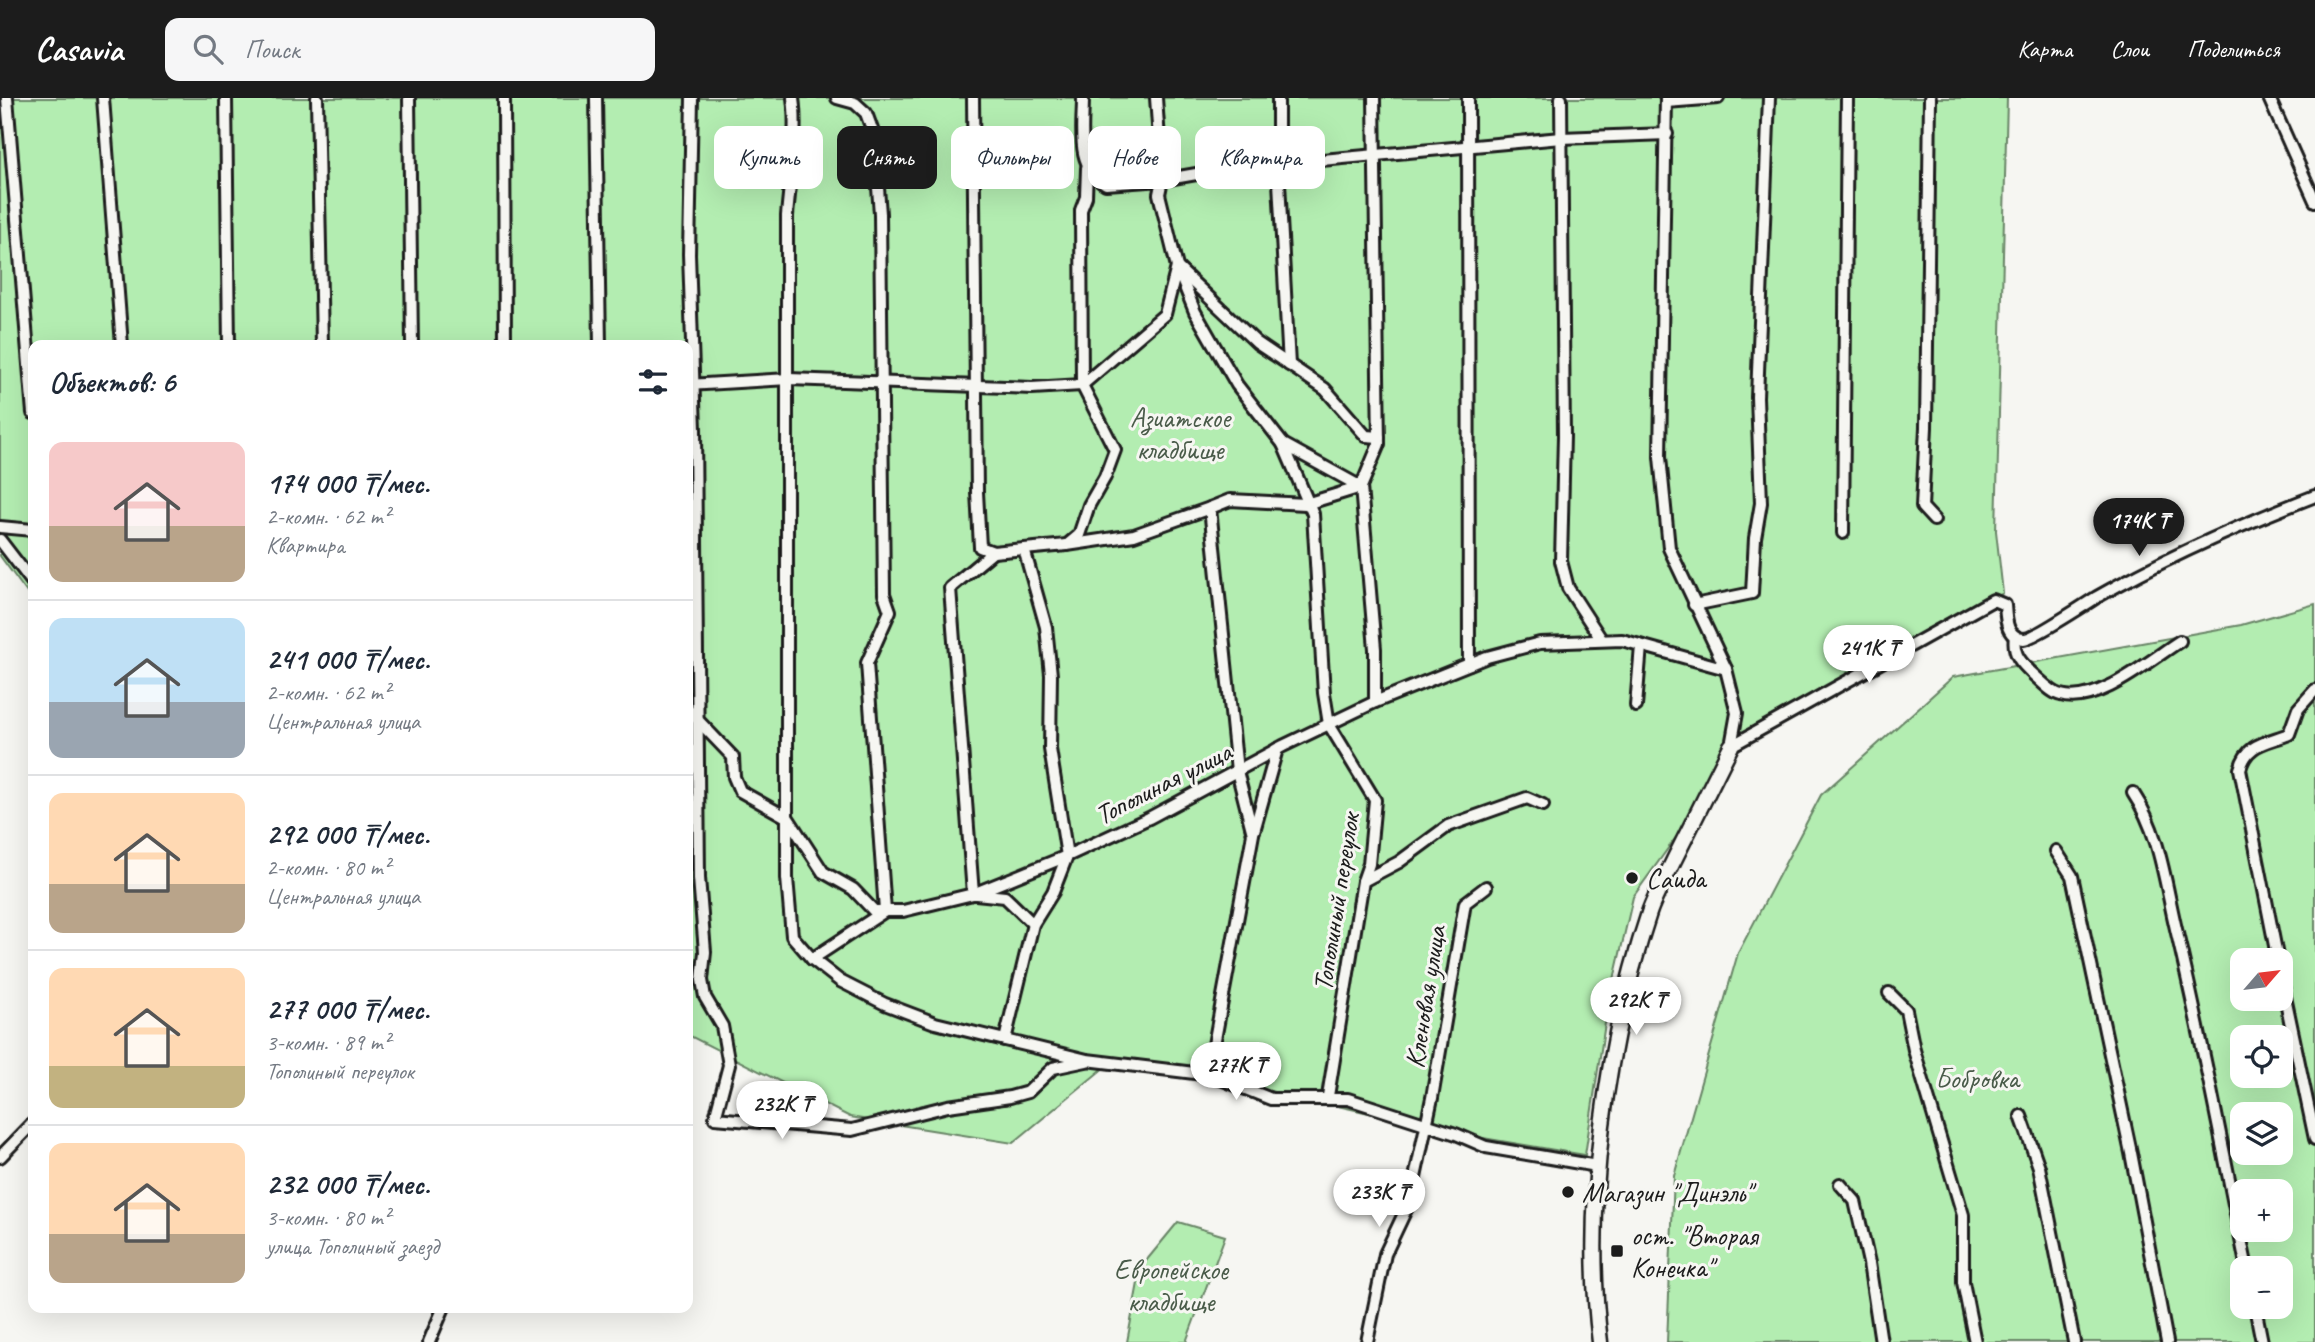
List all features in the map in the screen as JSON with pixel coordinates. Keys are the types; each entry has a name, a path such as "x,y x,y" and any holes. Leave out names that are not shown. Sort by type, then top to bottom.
{"street":[{"path":"7,98 28,352"},
{"path":"103,98 122,340"},
{"path":"226,98 229,340"},
{"path":"317,98 322,340"},
{"path":"410,98 411,340"},
{"path":"505,98 505,340"},
{"path":"596,98 600,340"},
{"path":"690,340 692,98"},
{"path":"793,98 796,121 791,150 787,216 787,878 792,936 812,959 840,981 884,1004 935,1023 1087,1060 1212,1075 1271,1099 1328,1096 1372,1105 1486,1147 1597,1166"},
{"path":"837,98 855,103 866,113 874,135 880,215 884,594 890,611 867,663 885,911"},
{"path":"973,98 981,547 993,552 1134,535 1230,500 1306,504 1361,487"},
{"path":"1067,545 1079,535 1089,505 1105,477 1115,450 1082,385 1081,210 1086,197 1087,167 1083,153 1083,98"},
{"path":"1156,98 1158,126"},
{"path":"1278,98 1278,126"},
{"path":"1374,98 1379,444 1361,487 1375,649 1375,702"},
{"path":"1468,98 1469,664"},
{"path":"1561,98 1564,497 1561,561 1568,588 1601,639"},
{"path":"1600,1342 1595,1301 1593,1229 1597,1166 1620,1030 1649,910 1731,746 1737,713 1726,669 1694,605 1670,548 1660,457 1666,100 1718,98"},
{"path":"1694,605 1752,593 1754,581 1755,538 1761,503 1757,397 1769,98"},
{"path":"1843,533 1847,98"},
{"path":"1930,98 1926,427 1922,507 1934,520"},
{"path":"2269,98 2315,201"},
{"path":"1325,160 1561,138 1667,134"},
{"path":"1086,197 1098,189"},
{"path":"1160,189 1159,194 1177,267 1195,312 1237,385 1283,444 1306,504 1313,514 1324,693 1330,725"},
{"path":"1279,189 1289,365"},
{"path":"693,386 789,379 1032,388 1082,385 1165,314 1177,267"},
{"path":"1177,267 1258,343 1325,388 1366,436 1378,437"},
{"path":"1283,444 1361,487"},
{"path":"2015,636 2029,638 2102,594 2222,533 2315,496"},
{"path":"1210,508 1237,771 1253,834"},
{"path":"693,520 699,878 705,952 702,980 705,996 722,1026 729,1065 715,1118 852,1130 948,1106 1028,1092 1053,1068 1087,1060"},
{"path":"0,527 28,530"},
{"path":"0,541 28,577"},
{"path":"1005,1040 1033,924 1053,892 1067,856 1050,749 1051,675 1046,627 1024,549"},
{"path":"993,552 950,588 973,894 1005,897 1033,924"},
{"path":"1731,746 1993,600 2005,606 2006,621 2015,636 2013,650 2018,659 2058,695 2072,698 2100,692 2180,641"},
{"name":"Тополиная улица","path":"885,911 923,907 973,894 1067,856 1149,818 1277,749 1375,702 1469,664 1540,643 1622,640 1726,669"},
{"path":"1636,706 1641,646"},
{"path":"2275,948 2240,769 2243,757 2250,749 2289,734 2298,709 2315,691"},
{"path":"693,716 733,757 734,777 740,791 788,818 823,872 853,889 874,911 885,911"},
{"path":"693,727 696,720"},
{"name":"Тополиный переулок","path":"1328,1096 1363,881 1369,864 1375,800 1330,725"},
{"path":"1212,1075 1211,1062 1253,834 1277,749"},
{"path":"2133,793 2147,814 2179,940 2244,1256"},
{"path":"1363,881 1399,862 1448,826 1527,798 1543,805"},
{"path":"2056,851 2072,876 2167,1342"},
{"name":"Кленовая улица","path":"1367,1342 1385,1254 1410,1201 1424,1124 1432,1098 1465,903 1486,887"},
{"path":"812,959 885,911"},
{"path":"1889,993 1906,1010 1914,1049 1962,1215 1963,1282 1975,1342"},
{"path":"2288,1012 2315,1139"},
{"path":"2021,1116 2039,1167 2074,1342"},
{"path":"0,1157 28,1128"},
{"path":"1840,1184 1854,1201 1869,1263 1881,1342"},
{"path":"429,1342 441,1313"},
{"path":"2257,1319 2262,1342"}],"green space":[{"name":"Азиатское кладбище","path":"0,98 2007,98 1996,531 2003,593 1731,746 1687,822 1633,897 1607,1010 1585,1155 1477,1137 1117,1057 1013,1143 850,1117 693,1038 693,340 28,340 28,594 0,556"},
{"name":"Бобровка","path":"2315,604 2315,1342 1667,1342 1674,1176 1738,953 1821,795 1953,677 2241,625"},
{"name":"Европейское кладбище","path":"1178,1222 1225,1236 1186,1342 1127,1342 1141,1267"}],"place":[{"name":"Саида","path":"1632,878"},
{"name":"Магазин \"Динэль\"","path":"1568,1192"},
{"name":"ост. \"Вторая Конечка\"","path":"1617,1251"}]}
